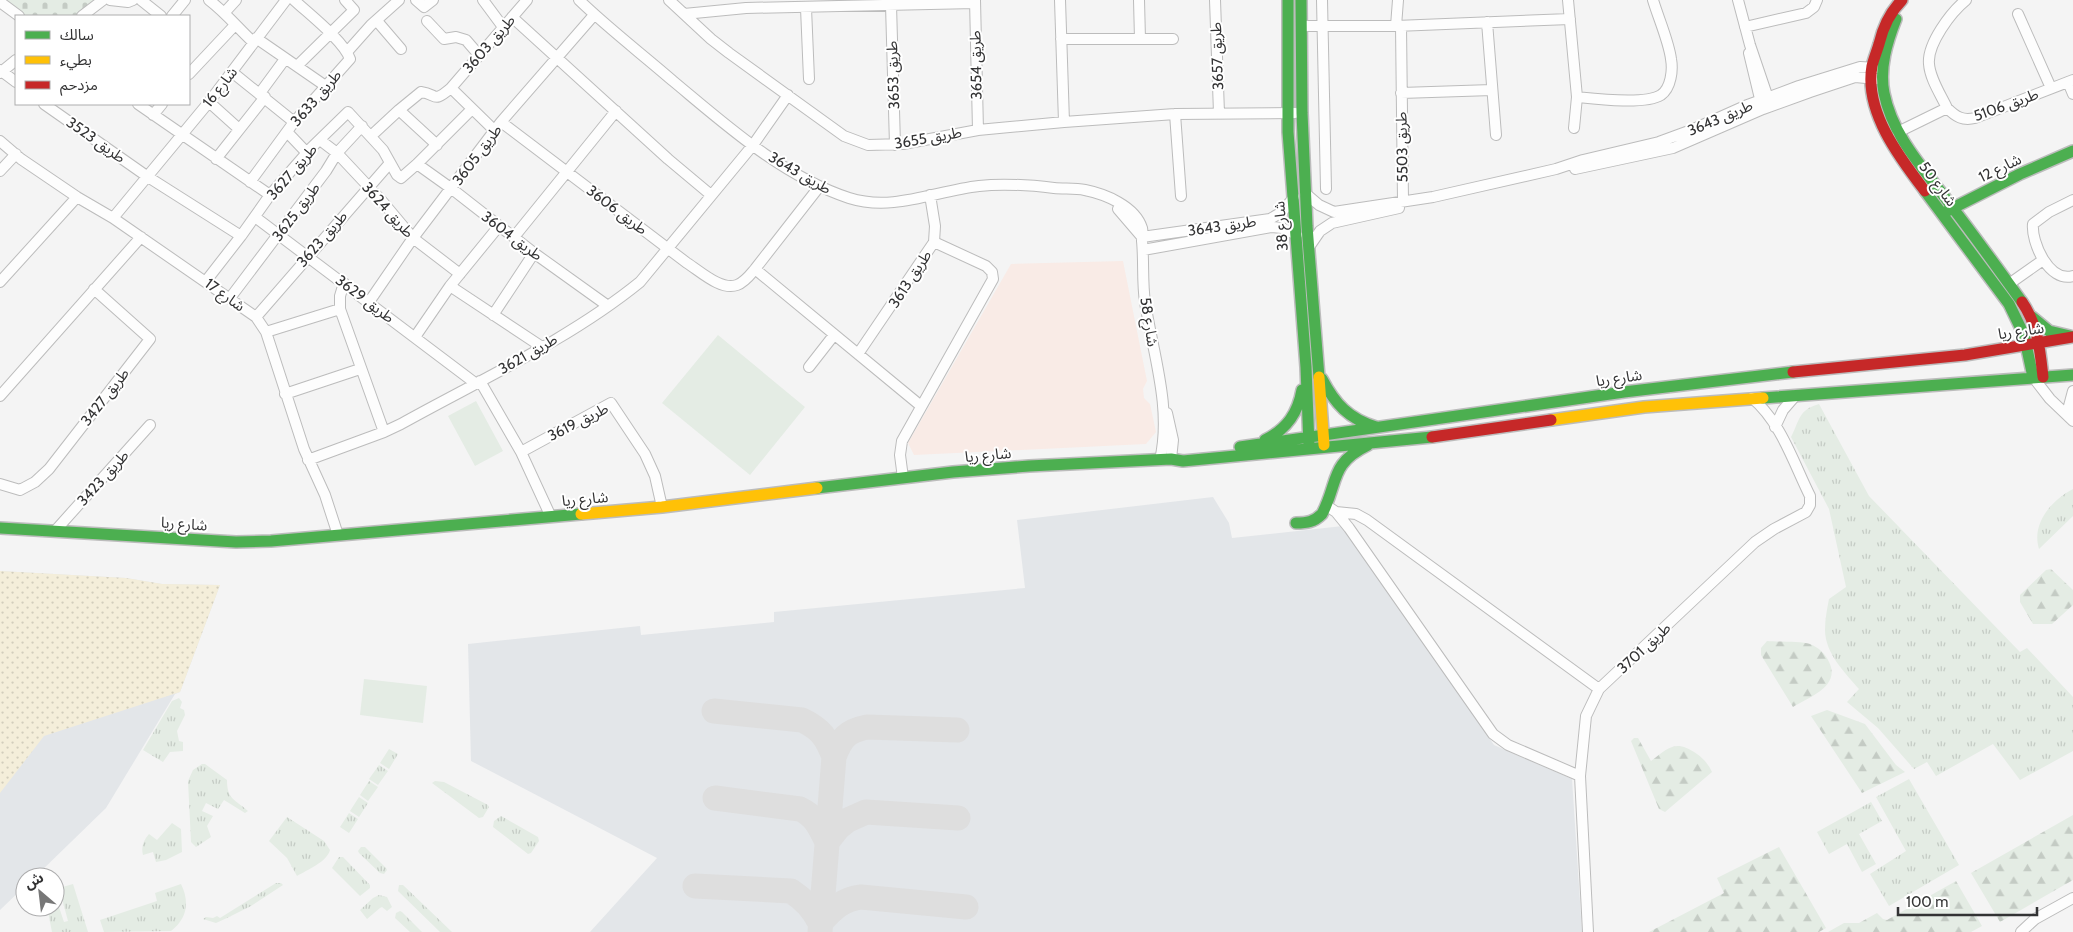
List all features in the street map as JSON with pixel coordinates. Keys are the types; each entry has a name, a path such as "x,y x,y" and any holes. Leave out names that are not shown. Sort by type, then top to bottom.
{"main road":[{"name":"شارع 38","path":"1288,0 1288,113 1306,367 1309,450"},
{"name":"شارع 38","path":"1301,0 1305,193 1324,442"},
{"name":"شارع 50","path":"1903,0 1877,73 1877,110 1884,130 1923,190 2009,304 2017,319 2038,377"},
{"name":"شارع 50","path":"1877,73 1887,107 1898,132 2030,314 2039,344 2038,377"},
{"name":"شارع 12","path":"1941,214 2020,174 2073,151"},
{"path":"1923,190 1934,182"},
{"path":"2030,314 2049,331 2073,337"},
{"path":"2000,349 2010,339 2017,319"},
{"name":"شارع ريا","path":"0,528 236,542 271,542 662,507 903,478 1029,466 1166,460 1183,461 1309,450 1324,442 1381,429 1645,389 1916,360 2027,346 2073,337"},
{"path":"1253,445 1274,437 1290,421 1300,401 1306,367"},
{"path":"1319,372 1332,397 1343,412 1358,423 1381,429"},
{"name":"شارع ريا","path":"1166,460 1183,454 1309,438 1324,442 1373,443 1427,438 1644,407 2073,374"},
{"path":"1296,523 1312,522 1331,509 1340,465 1358,450 1373,443"}],"street":[{"path":"87,15 103,0"},
{"path":"110,0 128,2 133,0"},
{"path":"140,0 160,15"},
{"path":"173,15 185,0"},
{"path":"209,0 225,12 235,25 255,40 327,87"},
{"path":"225,12 236,0"},
{"name":"شارع 16","path":"113,218 209,102 286,0"},
{"name":"طريق 3633","path":"250,182 294,122 350,59 347,52 330,33 294,0"},
{"path":"297,66 354,10 345,0"},
{"path":"347,52 399,0"},
{"path":"416,0 424,7 433,0"},
{"path":"483,0 503,27"},
{"name":"طريق 3603","path":"451,88 527,0"},
{"name":"طريق 3643","path":"579,0 594,15 753,145 819,187 851,199 876,204 901,203 930,195 982,186 1009,184 1072,189 1099,194 1126,207 1141,226 1142,238 1270,219 1282,212 1294,197"},
{"name":"طريق 3655","path":"669,0 718,45 844,136 856,142 874,146 895,145 978,130 1064,122 1175,114 1302,113"},
{"path":"1060,0 1064,122"},
{"path":"1139,0 1140,39"},
{"name":"طريق 3657","path":"1215,0 1219,113"},
{"path":"1322,0 1326,189"},
{"name":"طريق 5503","path":"1398,0 1403,201"},
{"path":"1568,0 1577,97 1574,128"},
{"path":"1577,97 1602,100 1648,100 1662,94 1670,84 1671,59 1653,0"},
{"path":"1738,0 1765,103"},
{"path":"1745,26 1806,13 1814,7 1817,0"},
{"path":"1898,132 1947,108 1934,83 1929,64 1931,53 1945,21 1966,0"},
{"path":"684,14 746,8 806,8 975,1"},
{"name":"طريق 3654","path":"975,1 978,130"},
{"path":"0,2 18,15"},
{"name":"طريق 3653","path":"891,5 895,145"},
{"path":"806,8 809,79"},
{"path":"2018,14 2051,88"},
{"name":"طريق 3605","path":"369,302 412,238 452,189 498,126 594,15"},
{"path":"512,17 558,57 668,160 711,195"},
{"path":"1301,26 1399,26 1570,19"},
{"path":"377,21 401,49"},
{"path":"427,21 444,39 456,37 466,40 479,55"},
{"path":"1487,22 1496,135"},
{"path":"190,73 235,25"},
{"path":"1061,39 1173,38"},
{"path":"216,159 263,95 285,59"},
{"path":"15,61 1,72 15,81"},
{"name":"طريق 3643","path":"1305,193 1318,205 1334,212 1433,197 1556,169 1674,137 1845,71 1860,67 1877,73"},
{"path":"232,72 263,95 294,122"},
{"name":"طريق 5106","path":"1947,108 1957,117 1971,120 2070,81 2073,94"},
{"path":"372,136 421,92 432,97 438,97 451,88 472,109 498,126"},
{"name":"طريق 5503","path":"1401,93 1492,90"},
{"name":"طريق 3621","path":"308,460 384,432 542,347 608,306 640,282 753,145 788,95"},
{"path":"209,102 239,129"},
{"name":"طريق 3523","path":"45,105 148,176"},
{"path":"139,105 270,195"},
{"path":"153,115 161,105"},
{"path":"362,126 383,150 401,178 472,109"},
{"path":"399,110 437,145"},
{"path":"514,237 616,111"},
{"name":"طريق 3627","path":"206,281 270,195 348,112 362,126"},
{"path":"1175,114 1181,196"},
{"name":"طريق 3625","path":"230,298 279,235 337,153 362,126"},
{"name":"طريق 3606","path":"498,126 567,172 668,248"},
{"name":"طريق 3633","path":"287,132 307,154"},
{"name":"طريق 3624","path":"320,140 337,153 382,201 412,238 460,274"},
{"name":"شارع 17","path":"0,141 77,196 113,218 256,317 266,332 308,460 325,495 338,535"},
{"path":"0,171 16,154"},
{"name":"طريق 3623","path":"256,317 390,163"},
{"name":"طريق 3604","path":"417,164 534,253 608,306"},
{"path":"148,176 241,236"},
{"path":"668,248 717,282 727,286 737,286 756,269 819,187"},
{"name":"طريق 3613","path":"858,354 934,242 935,226 930,195"},
{"path":"0,282 77,196"},
{"name":"طريق 3643","path":"1309,247 1320,231 1332,222 1424,202 1433,197"},
{"path":"2073,200 2049,212 2033,224 2032,232 2043,260 2056,274 2073,276"},
{"name":"طريق 3629","path":"255,217 477,382 521,452 551,517"},
{"path":"415,337 450,286 499,226"},
{"name":"طريق 3643","path":"1143,250 1272,227 1282,228 1297,235"},
{"path":"0,396 141,237"},
{"name":"شارع 58","path":"1142,238 1145,302 1163,405 1172,428 1173,440 1166,460"},
{"path":"903,478 900,456 902,440 993,279 992,272 986,266 934,242"},
{"path":"493,315 534,253"},
{"path":"2009,284 2043,260"},
{"path":"756,269 921,406"},
{"path":"344,284 340,296 340,310 384,432"},
{"path":"450,286 542,347"},
{"name":"طريق 3427","path":"0,484 20,490 35,482 49,469 150,339 94,289"},
{"path":"266,332 340,310"},
{"path":"809,367 834,335"},
{"path":"285,394 360,369"},
{"path":"2038,377 2050,398 2072,419"},
{"path":"2072,419 2069,406 2073,391"},
{"path":"1776,427 1783,410 1797,395"},
{"name":"طريق 3701","path":"1588,932 1580,811 1580,776 1586,716 1599,689 1755,542 1774,528 1803,515 1809,509 1810,496 1776,427 1763,408 1752,398"},
{"name":"طريق 3619","path":"521,452 611,402 645,454 655,476 662,507"},
{"name":"طريق 3423","path":"55,531 150,425"},
{"path":"1331,509 1356,514 1367,520 1599,689"},
{"path":"1331,509 1493,734 1508,745 1580,776"},
{"path":"2021,932 2035,919 2073,898"}],"shaded area":[{"path":"1123,261 1147,381 1143,389 1144,398 1150,404 1156,432 1146,444 914,455 908,443 1011,264"},
{"path":"1213,497 1229,523 1232,538 1343,526 1494,745 1572,779 1582,932 590,932 657,858 471,761 468,644 640,626 641,635 774,622 774,612 1025,588 1017,520"},
{"path":"0,571 126,578 162,584 220,585 180,692 175,694 106,808 45,867 15,867 15,896 0,910"}],"green space":[{"path":"1,0 94,0 78,15 23,15"},
{"path":"718,335 805,407 750,475 662,403"},
{"path":"476,401 503,451 475,466 448,416"},
{"path":"1819,404 1869,496 2020,652 2027,648 2073,697 2073,751 2020,780 1993,744 1936,776 1927,762 1914,769 1878,728 1847,702 1859,689 1832,655 1828,647 1825,630 1829,599 1846,587 1829,509 1791,437 1803,413 1812,406"},
{"path":"2073,489 2073,516 2039,549 2038,530 2045,513 2058,499"},
{"path":"2051,569 2073,590 2073,605 2052,624 2033,624 2020,602 2020,595 2046,570"},
{"path":"1767,641 1806,643 1819,649 1824,653 1829,662 1832,670 1831,678 1822,690 1793,707 1761,655 1761,648"},
{"path":"364,679 427,686 423,723 360,715"},
{"path":"179,698 182,702 180,708 184,710 185,715 177,731 179,741 183,742 183,751 170,752 163,762 143,750 172,701"},
{"path":"1827,710 1865,724 1896,765 1905,772 1862,793 1811,716"},
{"path":"1634,738 1638,738 1651,761 1668,749 1678,746 1690,749 1708,764 1712,772 1665,812 1659,809 1631,741"},
{"path":"389,749 398,754 389,769 380,763"},
{"path":"205,764 227,780 230,795 248,811 245,813 224,800 218,809 206,803 202,811 213,816 207,826 211,837 196,847 191,842 188,781 193,770"},
{"path":"379,765 388,771 378,785 369,779"},
{"path":"1909,779 1959,865 1889,906 1870,874 1906,851 1876,797"},
{"path":"369,781 378,787 368,801 360,795"},
{"path":"435,781 444,782 488,805 489,807 483,817 479,818 432,783"},
{"path":"359,797 368,803 359,817 350,811"},
{"path":"1871,802 1882,821 1859,834 1876,864 1862,872 1847,844 1829,854 1817,832"},
{"path":"349,813 358,819 349,833 340,827"},
{"path":"2073,815 2073,880 2000,922 1971,873"},
{"path":"501,816 538,837 539,841 531,853 528,854 493,827 494,821"},
{"path":"287,817 324,841 330,850 321,862 297,876 287,858 269,841"},
{"path":"172,823 181,829 182,852 166,860 156,862 153,852 143,855 143,844 149,834 157,840"},
{"path":"361,847 365,847 386,868 387,870 384,874 380,873 359,853 358,851"},
{"path":"1779,847 1826,928 1819,932 1649,932 1724,893 1717,878"},
{"path":"339,857 343,857 370,885 370,888 360,896 332,868"},
{"path":"1956,881 1982,926 1971,932 1828,932 1844,923 1859,923 1877,913 1887,920"},
{"path":"276,883 283,885 251,906 227,918 216,923 203,919 217,916 220,918"},
{"path":"73,884 88,932 52,932 49,917 62,917 64,922 68,921 65,910 65,886"},
{"path":"181,884 186,904 184,916 171,931 104,932 100,920 157,901 155,893"},
{"path":"399,885 403,885 452,932 440,932 398,891"},
{"path":"379,895 387,897 392,907 387,911 382,907 367,919 360,910"},
{"path":"400,911 422,932 410,932 395,918 396,913"}],"sand":[{"path":"0,571 126,578 162,584 220,585 180,692 44,736 0,793"}],"taxiway":[{"path":"714,711 802,720 819,731 829,744 834,757 820,932"},
{"path":"834,757 839,745 846,736 867,727 957,730"},
{"path":"715,798 800,809 813,819 827,842 838,828 848,820 866,812 958,818"},
{"path":"695,886 791,891 808,905 820,923"},
{"path":"821,922 839,905 861,897 966,907"}],"traffic: fast":[{"path":"1288,0 1288,132 1306,367 1309,446"},
{"path":"1301,0 1302,113 1307,226 1319,377"},
{"path":"1896,19 1887,46 1882,74 1888,109 1895,125 1912,153 2022,302"},
{"path":"1947,211 2020,174 2073,151"},
{"path":"1925,191 2009,304 2024,335 2033,377"},
{"path":"2032,317 2049,331 2070,336"},
{"path":"1240,447 1624,392 1793,372"},
{"path":"1763,398 2073,375"},
{"path":"1322,379 1332,396 1350,415 1376,427"},
{"path":"1265,440 1280,431 1290,419 1298,406 1302,390"},
{"path":"817,488 953,472 1171,459 1183,461 1432,437"},
{"path":"1296,523 1310,522 1322,514 1341,467 1347,459 1368,445"},
{"path":"0,528 236,542 271,541 581,514"}],"traffic: slow":[{"path":"1319,377 1324,445"},
{"path":"1551,420 1644,407 1763,398"},
{"path":"581,514 662,507 817,488"}],"traffic: jam":[{"path":"1902,0 1888,20 1872,66 1873,100 1886,133 1925,191"},
{"path":"2022,302 2035,329 2043,377"},
{"path":"1793,372 1965,355 2073,337"},
{"path":"1432,437 1551,420"}]}
